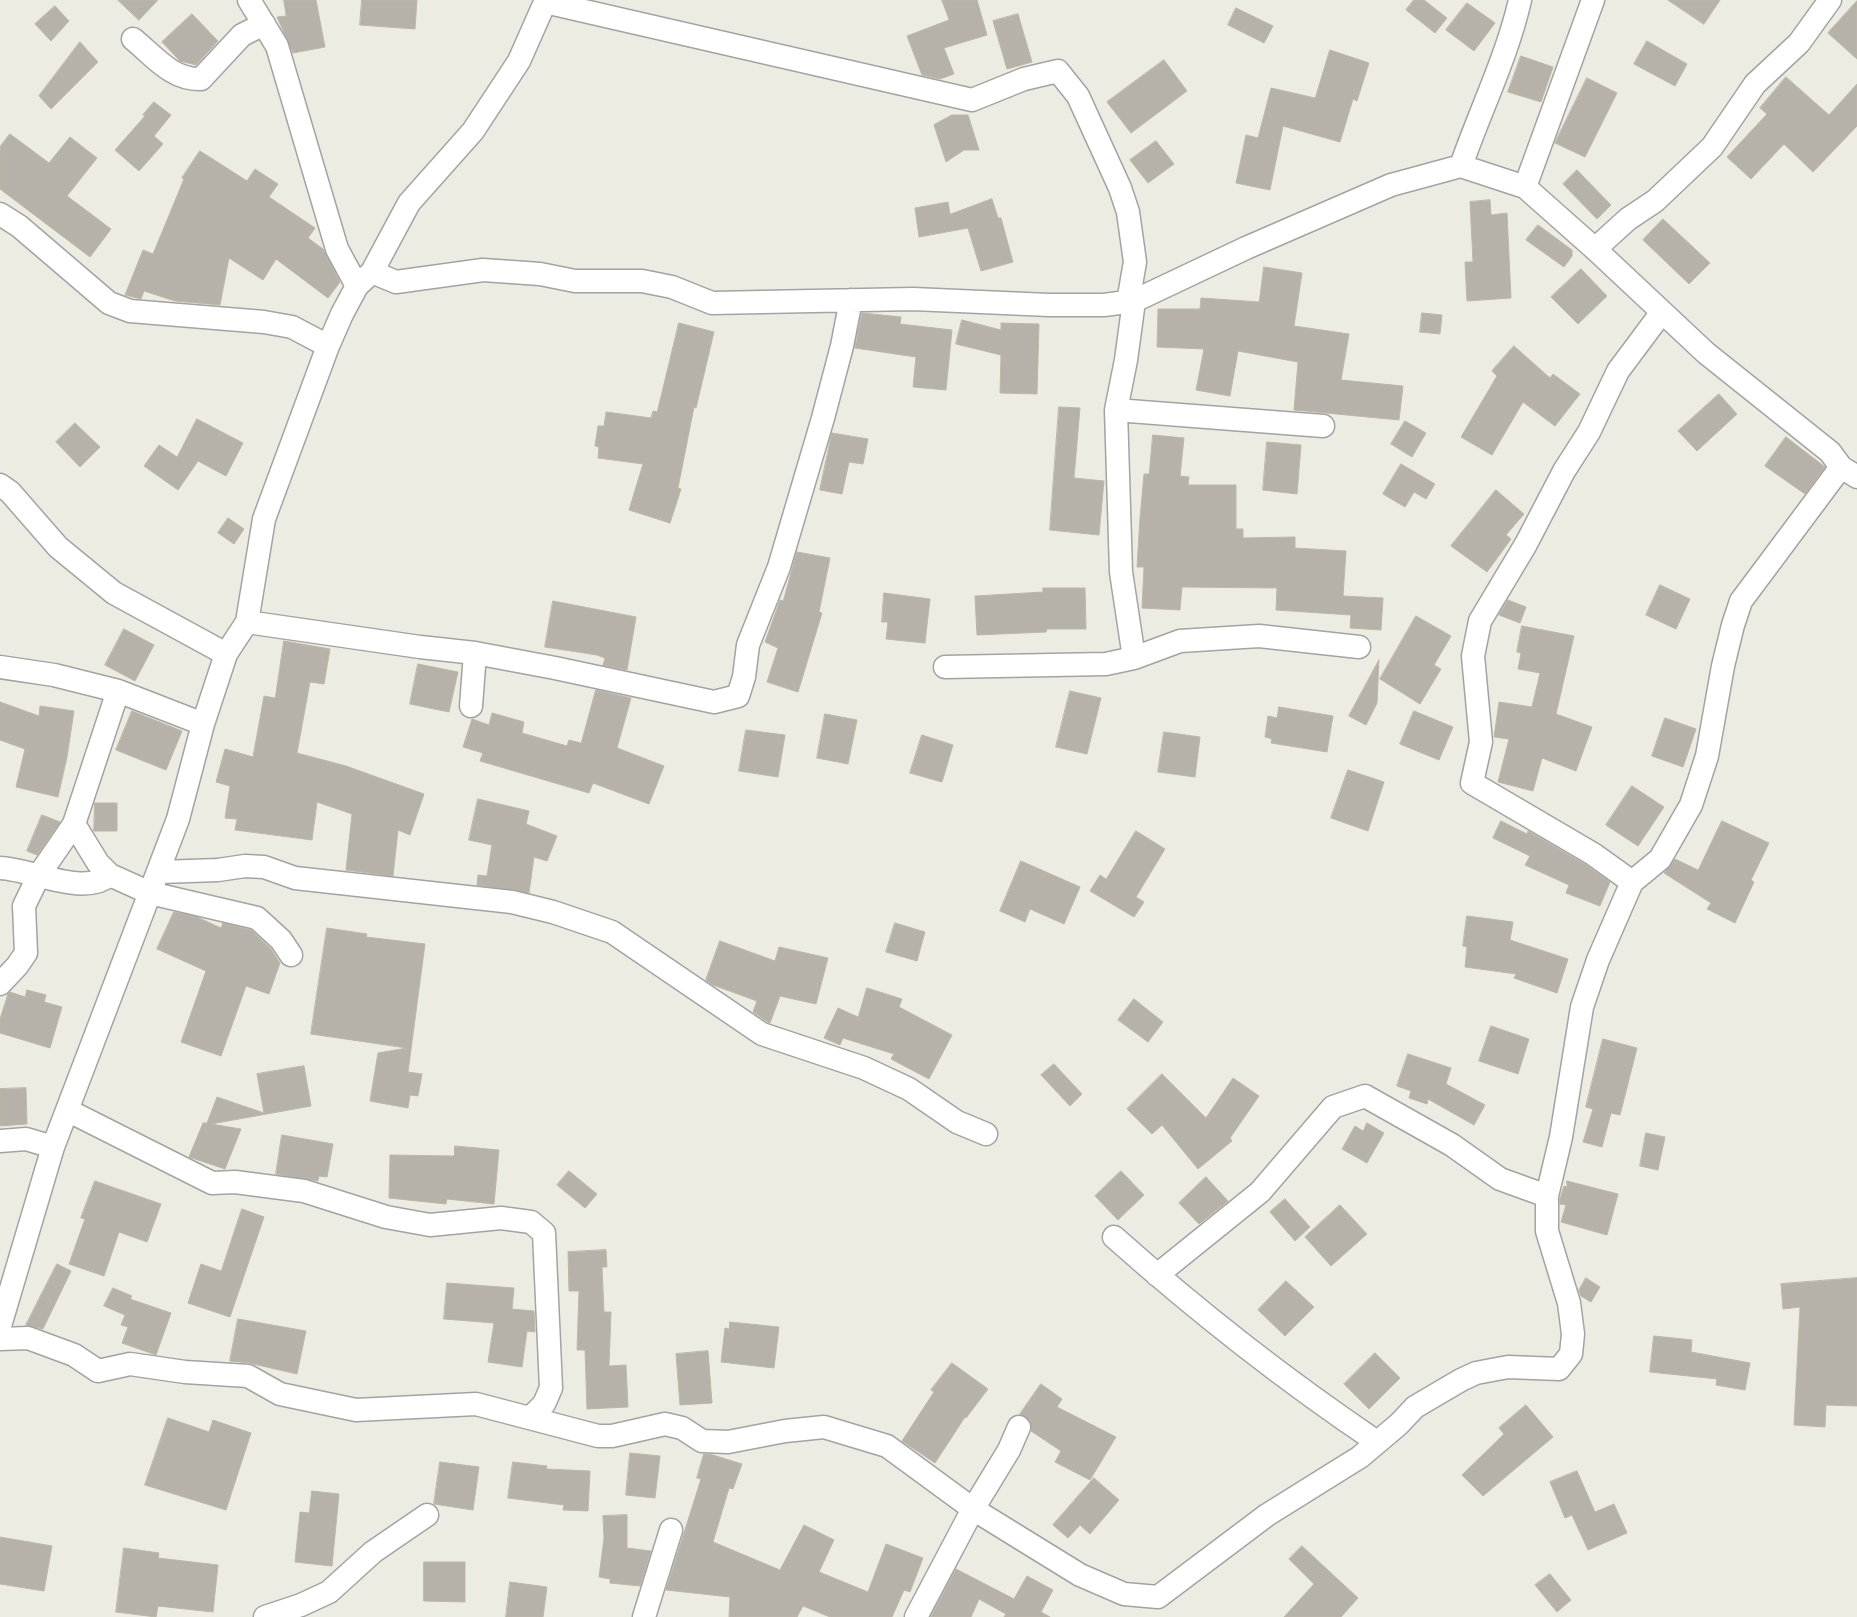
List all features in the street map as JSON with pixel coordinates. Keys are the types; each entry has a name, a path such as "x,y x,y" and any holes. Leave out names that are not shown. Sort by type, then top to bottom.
{"street":[{"path":"0,1339 28,1338 74,1355 98,1370 130,1364 185,1372 248,1376 280,1394 356,1410 476,1404 598,1436 612,1436 665,1424 682,1428 702,1441 728,1442 785,1431 824,1427 887,1446 973,1509 1080,1576 1124,1594 1158,1598 1267,1515 1360,1457 1400,1424 1415,1407 1476,1374 1508,1367 1559,1369 1571,1354 1573,1334 1569,1302 1547,1230 1547,1196 1561,1137 1582,1007 1598,960 1632,882 1660,859 1691,805 1707,756 1723,666 1741,601 1849,472 1830,452 1706,354 1595,249 1525,187 1461,166 1391,186 1246,248 1131,302 1104,305 1049,305 913,299 712,303 672,287 642,281 575,281 540,274 483,270 396,282 364,279 337,249 277,46 249,0"},
{"path":"1525,187 1593,0"},
{"path":"1595,249 1628,219 1655,201 1712,148 1755,84 1799,43 1830,0"},
{"path":"0,1326 6,1287 53,1147 150,893 160,872 178,819 203,724 226,654 247,622 264,519 328,346 342,314 409,203 473,131 519,61 546,1 972,100 1024,79 1058,71 1078,96 1120,188 1128,212 1135,262 1126,360 1116,410 1121,572 1134,658"},
{"path":"1461,166 1475,124 1488,95 1512,4"},
{"path":"133,39 176,76 189,79 201,78 242,35 264,24"},
{"path":"0,214 19,226 109,303 130,311 264,322 292,327 328,346"},
{"path":"247,622 420,648 475,653 714,702 738,696 744,677 748,645 779,567 823,418 842,346 851,300"},
{"path":"1632,882 1593,854 1472,783 1480,742 1473,656 1480,621 1526,544 1564,471 1589,432 1618,371 1662,312"},
{"path":"1116,410 1323,426"},
{"path":"0,485 10,492 58,547 114,593 226,654"},
{"path":"945,667 1106,664 1134,658 1180,641 1259,636 1359,647"},
{"path":"471,706 475,653"},
{"path":"0,667 54,675 118,691 203,724"},
{"path":"0,984 26,953 24,906 39,875 74,824 118,691"},
{"path":"74,824 98,863 110,875 150,893 257,918 281,940 291,956"},
{"path":"160,872 218,870 245,866 264,867 295,878 512,902 553,912 612,932 762,1034 864,1068 909,1089 957,1122 986,1134"},
{"path":"0,868 70,883 102,882 110,875"},
{"path":"1157,1275 1260,1192 1333,1107 1365,1096 1452,1145 1500,1179 1547,1196"},
{"path":"67,1110 212,1183 235,1182 304,1191 386,1217 430,1225 501,1218 531,1222 544,1233 550,1331 551,1388 544,1404 530,1417"},
{"path":"0,1141 26,1139 53,1147"},
{"path":"1114,1237 1157,1275 1258,1356 1377,1442"},
{"path":"916,1617 973,1509 1009,1450 1018,1427"},
{"path":"265,1617 302,1605 329,1592 373,1552 427,1515"},
{"path":"644,1617 671,1530"}],"building":[{"path":"118,0 158,0 139,20"},
{"path":"284,0 316,0 325,47 293,53 277,17 286,16"},
{"path":"362,0 417,0 415,29 360,25"},
{"path":"942,0 977,0 987,35 944,48 954,74 940,79 922,75 907,36 949,20"},
{"path":"1414,0 1424,0 1447,18 1435,33 1406,10"},
{"path":"1668,0 1720,0 1704,24"},
{"path":"1857,1 1857,59 1828,33"},
{"path":"1467,3 1495,23 1474,51 1446,30"},
{"path":"55,6 69,21 51,41 35,24"},
{"path":"1236,8 1273,26 1264,43 1228,25"},
{"path":"192,14 218,41 196,65 180,61 162,42"},
{"path":"1018,14 1032,62 1007,69 993,21"},
{"path":"1647,41 1687,64 1675,86 1634,64"},
{"path":"80,42 98,62 51,109 39,96"},
{"path":"1330,50 1369,63 1357,101 1353,99 1340,142 1283,126 1270,190 1236,183 1246,135 1258,138 1271,88 1315,98"},
{"path":"1521,56 1553,67 1541,102 1508,92"},
{"path":"1164,60 1187,91 1131,133 1107,102"},
{"path":"1786,77 1829,115 1857,84 1857,126 1813,172 1784,144 1751,179 1727,157 1767,114 1760,108"},
{"path":"1587,78 1617,93 1585,157 1555,143"},
{"path":"154,102 171,115 154,136 163,144 139,171 115,150 145,116 143,115"},
{"path":"952,115 968,115 979,150 964,150 946,162 934,125"},
{"path":"10,134 49,163 70,137 97,158 67,196 111,229 90,257 0,189 0,147"},
{"path":"1156,141 1174,164 1148,183 1130,160"},
{"path":"200,151 247,181 255,169 278,184 269,197 315,228 308,238 323,249 340,282 328,298 276,259 263,280 229,258 220,305 175,301 144,291 141,299 125,295 143,250 153,254 184,179 182,178"},
{"path":"1577,170 1611,205 1597,219 1563,184"},
{"path":"992,199 998,218 1001,218 1013,262 981,271 968,228 919,237 915,208 948,202 950,214"},
{"path":"1490,200 1491,215 1507,213 1511,298 1467,301 1465,262 1473,262 1470,202"},
{"path":"1663,219 1710,263 1689,284 1643,240"},
{"path":"1538,225 1572,250 1572,256 1564,267 1526,240"},
{"path":"1264,267 1302,273 1294,326 1349,334 1341,380 1403,386 1399,420 1294,410 1298,362 1238,351 1230,396 1196,390 1204,349 1157,347 1158,309 1200,309 1201,298 1259,302"},
{"path":"1581,269 1607,296 1578,324 1551,297"},
{"path":"862,313 901,317 900,324 952,330 946,390 913,387 916,357 855,348"},
{"path":"1422,313 1442,315 1440,334 1420,332"},
{"path":"962,320 1001,330 1001,323 1039,324 1037,394 1000,393 1001,355 956,344"},
{"path":"679,323 714,332 696,408 694,407 678,488 681,489 670,523 629,510 643,464 598,458 599,447 595,446 598,426 604,426 606,412 651,418 653,411 657,412"},
{"path":"1514,346 1550,378 1553,374 1580,394 1555,426 1523,402 1492,455 1461,437 1497,376 1492,371"},
{"path":"1719,394 1737,414 1697,451 1678,431"},
{"path":"1059,407 1080,408 1074,478 1104,481 1099,535 1050,530"},
{"path":"197,419 243,443 226,476 198,461 178,490 144,466 159,445 177,457"},
{"path":"1405,421 1426,433 1412,457 1391,444"},
{"path":"75,423 100,447 80,467 56,442"},
{"path":"832,433 868,439 863,464 849,462 842,494 820,490"},
{"path":"1153,435 1184,438 1180,476 1189,477 1188,485 1236,485 1236,529 1243,529 1243,538 1295,537 1295,548 1346,551 1343,596 1383,598 1381,630 1350,628 1351,615 1276,610 1277,588 1182,587 1180,610 1142,608 1144,567 1137,567 1140,518 1144,474 1149,474"},
{"path":"1786,437 1825,467 1805,494 1765,466"},
{"path":"1267,442 1301,445 1297,494 1263,490"},
{"path":"1401,464 1435,484 1426,499 1414,492 1405,507 1383,494"},
{"path":"1496,490 1524,514 1506,535 1511,539 1487,572 1451,546"},
{"path":"228,518 244,529 234,544 218,533"},
{"path":"797,552 830,558 819,612 822,613 798,692 767,682 778,648 765,642 780,600 783,601"},
{"path":"1660,585 1690,599 1676,629 1646,615"},
{"path":"1043,588 1085,588 1086,629 1047,629 1046,632 977,635 975,596 1043,592"},
{"path":"884,593 930,599 925,643 886,639 888,622 882,622"},
{"path":"1508,600 1526,607 1520,623 1499,615"},
{"path":"553,601 636,617 627,670 603,665 605,658 597,655 545,647"},
{"path":"1416,616 1451,636 1434,665 1441,669 1420,704 1380,679"},
{"path":"1522,626 1574,636 1556,714 1592,727 1576,771 1542,758 1533,791 1498,782 1509,739 1494,737 1499,702 1532,707 1540,673 1518,669 1521,653 1517,652"},
{"path":"124,629 154,645 135,681 105,665"},
{"path":"284,641 330,649 324,684 310,682 297,753 346,766 424,794 410,835 398,830 393,876 346,870 352,814 317,802 312,840 235,830 237,819 225,818 230,786 216,782 225,749 253,757 264,696 275,698"},
{"path":"1379,660 1377,703 1366,725 1349,716"},
{"path":"418,664 458,672 449,712 410,704"},
{"path":"596,690 631,698 617,748 664,766 649,804 593,783 589,793 480,761 483,753 463,747 472,719 489,725 492,713 524,722 522,733 567,746 569,740 581,743"},
{"path":"1070,691 1101,698 1087,754 1056,747"},
{"path":"0,702 39,716 40,706 74,711 67,757 58,797 16,787 25,749 0,740"},
{"path":"1279,707 1333,716 1327,752 1271,743 1272,739 1265,737 1268,716 1277,718"},
{"path":"132,711 182,731 166,770 116,750"},
{"path":"1414,711 1453,727 1439,760 1400,744"},
{"path":"825,714 857,720 848,764 817,758"},
{"path":"1665,718 1696,729 1683,767 1652,756"},
{"path":"746,730 785,735 778,777 739,771"},
{"path":"1164,732 1200,737 1195,777 1158,772"},
{"path":"922,735 953,745 942,782 910,773"},
{"path":"1348,770 1384,782 1368,831 1331,818"},
{"path":"1632,786 1664,807 1638,846 1606,825"},
{"path":"478,799 529,811 526,824 557,836 547,861 534,857 529,893 477,885 478,875 487,876 492,845 469,840"},
{"path":"95,803 117,803 117,831 94,831"},
{"path":"42,815 60,822 37,855 27,851"},
{"path":"1501,821 1527,834 1528,831 1586,865 1610,882 1600,906 1566,893 1569,885 1525,865 1530,856 1493,838"},
{"path":"1722,821 1769,843 1751,880 1754,882 1735,923 1707,909 1711,903 1664,873 1675,859 1698,870"},
{"path":"1136,831 1165,849 1136,897 1144,902 1134,917 1090,891 1100,875 1106,879"},
{"path":"1021,861 1080,887 1064,924 1030,909 1025,922 1000,911"},
{"path":"174,912 197,917 221,928 223,923 251,930 271,949 280,963 269,994 246,986 221,1056 181,1042 206,971 157,949"},
{"path":"1467,916 1513,922 1510,940 1568,959 1557,993 1514,978 1516,974 1465,967 1467,947 1463,946"},
{"path":"895,923 925,932 917,961 886,952"},
{"path":"327,928 367,934 366,937 425,944 408,1072 422,1074 418,1096 410,1095 408,1108 370,1101 378,1053 407,1048 311,1034"},
{"path":"720,941 775,961 779,947 828,958 816,1004 780,996 770,1023 768,1022 753,1012 757,1001 713,985 706,980"},
{"path":"867,988 902,999 899,1007 952,1035 929,1079 891,1059 894,1054 843,1038 840,1045 824,1038 838,1008 858,1017"},
{"path":"27,990 46,995 44,1002 62,1007 50,1048 0,1033 0,1019 8,994 10,992 25,997"},
{"path":"1134,999 1163,1022 1148,1042 1118,1020"},
{"path":"1491,1026 1529,1039 1518,1074 1479,1061"},
{"path":"1603,1039 1637,1048 1620,1115 1611,1113 1602,1147 1583,1142 1593,1109 1586,1107"},
{"path":"1408,1054 1451,1068 1446,1084 1485,1105 1474,1125 1428,1099 1427,1104 1409,1098 1411,1091 1397,1086"},
{"path":"1054,1064 1082,1094 1070,1106 1041,1075"},
{"path":"304,1066 311,1106 211,1124 241,1129 225,1169 189,1157 203,1123 207,1123 217,1097 264,1113 257,1074"},
{"path":"1162,1074 1206,1118 1233,1078 1259,1096 1230,1138 1232,1141 1198,1169 1162,1125 1152,1134 1127,1109"},
{"path":"26,1088 27,1124 0,1126 0,1089"},
{"path":"1367,1123 1384,1133 1367,1163 1342,1149 1355,1126 1363,1131"},
{"path":"1646,1133 1665,1137 1658,1170 1640,1166"},
{"path":"282,1135 333,1144 327,1177 319,1176 318,1181 276,1174"},
{"path":"455,1146 499,1150 494,1204 447,1199 446,1204 389,1198 390,1155 454,1156"},
{"path":"569,1171 597,1194 585,1208 557,1185"},
{"path":"1121,1171 1144,1195 1118,1220 1095,1196"},
{"path":"1206,1177 1228,1201 1199,1224 1179,1203"},
{"path":"95,1181 161,1204 147,1242 119,1232 104,1276 69,1264 85,1219 81,1218"},
{"path":"1567,1181 1618,1194 1607,1235 1561,1222 1566,1205 1560,1204 1560,1199 1564,1186 1567,1187"},
{"path":"1285,1199 1310,1227 1295,1241 1270,1212"},
{"path":"1340,1205 1367,1234 1331,1266 1305,1237"},
{"path":"242,1209 264,1217 230,1317 188,1303 201,1264 221,1271"},
{"path":"606,1250 607,1267 602,1267 604,1312 611,1312 609,1366 626,1365 628,1407 587,1409 585,1350 577,1350 579,1291 569,1291 568,1252"},
{"path":"57,1264 71,1271 43,1329 26,1325"},
{"path":"1586,1278 1600,1287 1591,1302 1581,1296 1579,1290"},
{"path":"1857,1278 1857,1406 1826,1405 1825,1427 1794,1425 1800,1307 1783,1309 1781,1284"},
{"path":"1286,1281 1314,1307 1285,1336 1258,1310"},
{"path":"447,1283 514,1288 512,1309 534,1311 535,1332 527,1331 522,1367 488,1362 494,1323 444,1319"},
{"path":"113,1288 132,1296 130,1299 171,1313 156,1355 122,1343 128,1327 121,1325 125,1315 104,1306"},
{"path":"238,1319 306,1331 297,1374 249,1363 230,1361"},
{"path":"730,1322 779,1327 774,1368 721,1362 725,1328 729,1329"},
{"path":"1654,1336 1692,1340 1691,1352 1750,1363 1745,1390 1716,1385 1717,1379 1650,1372"},
{"path":"708,1351 712,1403 680,1405 676,1354"},
{"path":"1375,1353 1400,1378 1369,1409 1344,1384"},
{"path":"952,1363 988,1389 965,1417 935,1463 902,1441 934,1392 931,1390"},
{"path":"1041,1384 1062,1399 1057,1407 1116,1437 1090,1480 1055,1462 1061,1451 1031,1431 1030,1420 1020,1414"},
{"path":"1526,1405 1553,1437 1483,1496 1462,1475 1504,1434 1499,1428"},
{"path":"168,1418 209,1432 213,1420 251,1433 226,1510 145,1485"},
{"path":"630,1453 660,1456 655,1498 626,1495"},
{"path":"704,1454 742,1464 733,1489 729,1488 713,1542 780,1570 804,1525 834,1540 819,1572 868,1592 886,1544 923,1558 910,1592 904,1590 892,1617 830,1617 803,1606 797,1617 729,1617 730,1597 666,1590 701,1479 697,1478"},
{"path":"440,1462 479,1467 473,1510 434,1504"},
{"path":"513,1462 547,1466 546,1469 590,1471 588,1511 563,1510 564,1505 508,1498"},
{"path":"1577,1471 1595,1512 1614,1504 1627,1533 1588,1550 1572,1515 1565,1518 1550,1482"},
{"path":"1094,1478 1119,1500 1090,1534 1080,1525 1068,1538 1053,1525"},
{"path":"312,1491 339,1494 332,1566 295,1562 300,1512 309,1513"},
{"path":"627,1515 627,1548 651,1551 640,1586 610,1583 610,1579 599,1577 604,1538 603,1516"},
{"path":"0,1537 52,1546 44,1591 0,1584"},
{"path":"1302,1546 1358,1598 1341,1617 1284,1617 1314,1584 1289,1559"},
{"path":"124,1548 159,1553 158,1558 218,1565 213,1612 158,1606 156,1617 116,1612"},
{"path":"424,1562 465,1562 465,1602 424,1601"},
{"path":"956,1569 1014,1599 1027,1576 1053,1590 1041,1612 1050,1617 1004,1617 1006,1614 979,1599 971,1617 931,1617"},
{"path":"1550,1574 1571,1600 1557,1612 1535,1585"},
{"path":"510,1582 547,1587 543,1617 506,1617"}]}
